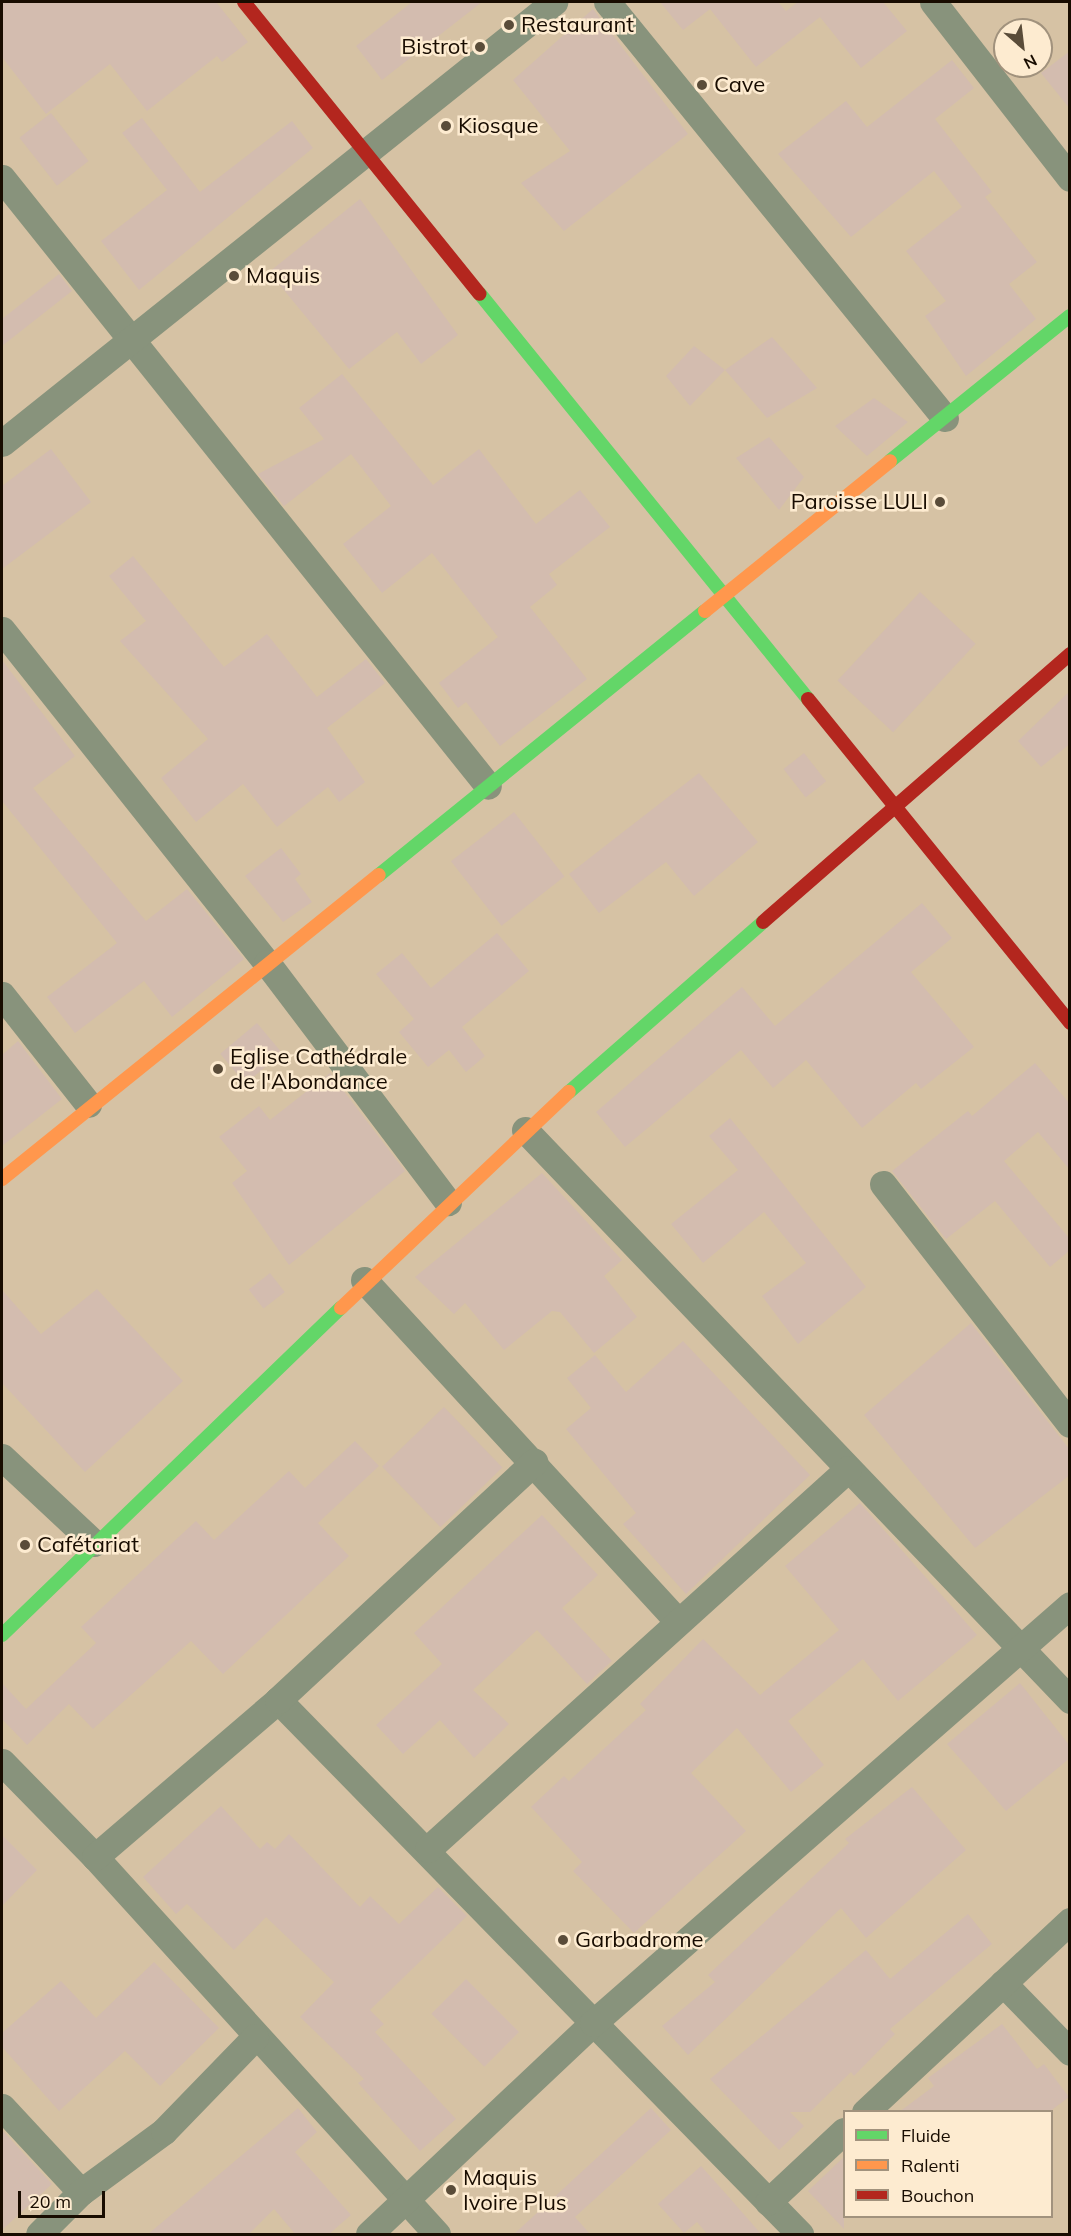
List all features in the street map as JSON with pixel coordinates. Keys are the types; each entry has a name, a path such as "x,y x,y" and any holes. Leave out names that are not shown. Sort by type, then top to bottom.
{"street":[{"path":"244,2 364,155 724,594 892,807 1070,1023"},
{"path":"2,443 131,337 364,155 554,2"},
{"path":"607,2 945,418"},
{"path":"933,2 1070,178"},
{"path":"2,178 488,786"},
{"path":"2,1179 88,1104 488,786 1070,316"},
{"path":"2,630 267,963 448,1202"},
{"path":"2,1635 364,1280 525,1130 892,807 1070,654"},
{"path":"2,994 88,1104"},
{"path":"525,1130 848,1469 1020,1645 1070,1700"},
{"path":"883,1184 1070,1424"},
{"path":"364,1280 534,1462 677,1620"},
{"path":"2,1457 94,1543"},
{"path":"95,1857 278,1700 534,1462"},
{"path":"428,1849 677,1620 848,1469"},
{"path":"369,2235 593,2023 1020,1645 1070,1605"},
{"path":"278,1700 428,1849 593,2023 800,2235"},
{"path":"2,1762 95,1857 255,2037 437,2235"},
{"path":"867,2110 1070,1921"},
{"path":"1003,1983 1070,2052"},
{"path":"39,2235 81,2192 164,2131 255,2037"},
{"path":"2,2107 81,2192"},
{"path":"768,2202 843,2132"}],"building":[{"path":"2,2 216,2 248,42 222,62 217,56 147,111 110,64 46,114 2,57"},
{"path":"412,2 482,2 382,80 356,46"},
{"path":"660,2 778,2 786,11 798,2 883,2 907,31 861,68 820,17 756,67 710,9 683,30"},
{"path":"593,9 688,134 564,231 521,183 570,151 513,80"},
{"path":"1070,51 1070,109 1045,78 1053,78 1053,64"},
{"path":"952,60 974,88 935,119 992,192 985,197 1037,262 1009,284 1036,319 966,376 925,316 946,301 906,251 962,207 934,171 851,237 778,154 846,101 867,127"},
{"path":"51,113 89,161 57,186 19,138"},
{"path":"142,118 200,192 292,121 313,148 139,290 101,241 167,190 122,133"},
{"path":"360,199 458,335 421,364 397,332 349,369 269,272"},
{"path":"59,274 72,291 2,346 2,319"},
{"path":"772,337 817,388 767,418 725,370"},
{"path":"694,346 725,370 690,406 666,376"},
{"path":"342,374 433,485 479,449 536,524 580,490 610,527 549,574 557,585 530,607 587,679 500,746 466,702 458,708 439,683 498,637 432,553 382,593 343,544 391,506 351,454 284,506 258,474 324,439 299,408"},
{"path":"874,398 908,422 867,456 835,426"},
{"path":"769,437 804,477 779,510 736,458"},
{"path":"51,449 91,502 2,569 2,486"},
{"path":"133,556 224,667 267,634 317,697 366,659 385,683 327,728 365,782 339,802 328,787 277,827 243,784 196,822 161,778 208,739 120,641 146,621 109,576"},
{"path":"920,592 976,644 893,732 837,680"},
{"path":"2,660 75,756 33,788 146,921 187,889 244,959 172,1017 144,981 75,1033 47,997 117,943 2,801"},
{"path":"1070,691 1070,744 1041,767 1018,741"},
{"path":"804,753 826,781 806,797 784,769"},
{"path":"699,773 758,842 694,896 666,862 599,913 569,874"},
{"path":"514,812 564,877 501,926 451,861"},
{"path":"281,848 301,874 295,879 312,902 283,922 245,876"},
{"path":"922,903 952,938 911,972 974,1047 921,1089 916,1083 862,1128 806,1060 773,1088 741,1050 625,1147 596,1112 742,987 775,1026"},
{"path":"497,933 529,971 462,1027 485,1056 466,1072 449,1050 428,1067 399,1032 414,1019 376,974 402,953 431,988"},
{"path":"257,1023 282,1053 245,1084 220,1054"},
{"path":"18,1041 62,1099 2,1146 2,1055"},
{"path":"1035,1063 1070,1104 1070,1170 1038,1132 1004,1161 1070,1239 1070,1250 1050,1267 995,1201 946,1239 892,1171 968,1111 972,1116"},
{"path":"330,1073 405,1171 289,1265 232,1183 247,1171 219,1137 259,1106 270,1120"},
{"path":"730,1118 866,1287 798,1344 762,1296 806,1263 764,1212 703,1263 671,1224 738,1170 709,1136"},
{"path":"542,1173 622,1260 604,1276 637,1317 594,1353 560,1312 552,1311 504,1350 465,1303 454,1314 415,1277"},
{"path":"270,1273 285,1292 263,1309 249,1290"},
{"path":"97,1289 183,1381 85,1472 2,1383 2,1290 41,1334"},
{"path":"971,1323 1070,1450 1070,1475 975,1548 864,1415"},
{"path":"683,1341 810,1475 686,1594 623,1524 636,1513 566,1429 591,1408 567,1378 595,1355 626,1392"},
{"path":"444,1407 502,1467 440,1527 382,1467"},
{"path":"355,1441 379,1466 318,1523 349,1556 223,1674 191,1641 93,1729 69,1704 27,1745 2,1719 2,1683 26,1709 96,1643 81,1627 196,1521 214,1540 289,1471 305,1488"},
{"path":"860,1503 977,1635 898,1701 863,1659 788,1721 824,1765 791,1792 737,1728 691,1773 746,1831 634,1933 573,1871 582,1862 531,1807 564,1776 569,1781 646,1710 640,1704 703,1639 760,1695 839,1630 785,1566"},
{"path":"542,1515 598,1575 562,1608 612,1661 587,1684 537,1630 473,1690 509,1724 474,1758 440,1720 403,1754 376,1725 442,1664 414,1633"},
{"path":"1020,1683 1070,1746 1070,1758 1006,1811 947,1744"},
{"path":"912,1787 966,1850 866,1938 841,1908 688,2055 662,2026 715,1982 708,1975 849,1843 845,1839"},
{"path":"221,1806 260,1849 267,1842 275,1849 289,1834 360,1907 370,1896 399,1924 438,1887 467,1916 370,2010 384,2024 375,2032 456,2119 420,2151 358,2083 364,2079 300,2017 334,1982 266,1917 234,1950 187,1904 176,1914 143,1877"},
{"path":"2,1835 37,1870 2,1906"},
{"path":"968,1914 992,1944 890,2029 895,2034 854,2076 851,2072 810,2112 790,2112 804,2126 779,2150 710,2079 866,1950 890,1979"},
{"path":"154,1962 219,2028 160,2086 125,2051 59,2111 2,2047 2,2033 61,1981 96,2018"},
{"path":"466,1979 519,2032 484,2067 431,2014"},
{"path":"1002,2024 1037,2069 1044,2064 1069,2097 1052,2110 902,2110 934,2086 928,2078"},
{"path":"298,2108 317,2132 295,2152 351,2215 328,2235 296,2235 274,2209 248,2235 147,2235"},
{"path":"651,2108 671,2130 575,2217 591,2235 513,2235"},
{"path":"2,2130 52,2184 2,2230"},
{"path":"843,2158 844,2229 808,2191"},
{"path":"701,2166 762,2235 708,2235 697,2222 684,2233 658,2204"}],"traffic: fast":[{"path":"480,294 808,699"},
{"path":"890,461 1070,316"},
{"path":"379,875 705,611"},
{"path":"569,1092 763,922"},
{"path":"2,1635 341,1308"}],"traffic: slow":[{"path":"705,611 890,461"},
{"path":"2,1179 379,875"},
{"path":"341,1308 569,1092"}],"traffic: jam":[{"path":"244,2 480,294"},
{"path":"763,922 1070,654"},
{"path":"808,699 1070,1023"}],"place":[{"name":"Restaurant","path":"509,25"},
{"name":"Bistrot","path":"480,47"},
{"name":"Cave","path":"702,85"},
{"name":"Kiosque","path":"446,126"},
{"name":"Maquis","path":"234,276"},
{"name":"Paroisse LULI","path":"940,502"},
{"name":"Eglise Cathédrale de l'Abondance","path":"218,1069"},
{"name":"Cafétariat","path":"25,1545"},
{"name":"Garbadrome","path":"563,1940"},
{"name":"Maquis Ivoire Plus","path":"451,2190"}]}
